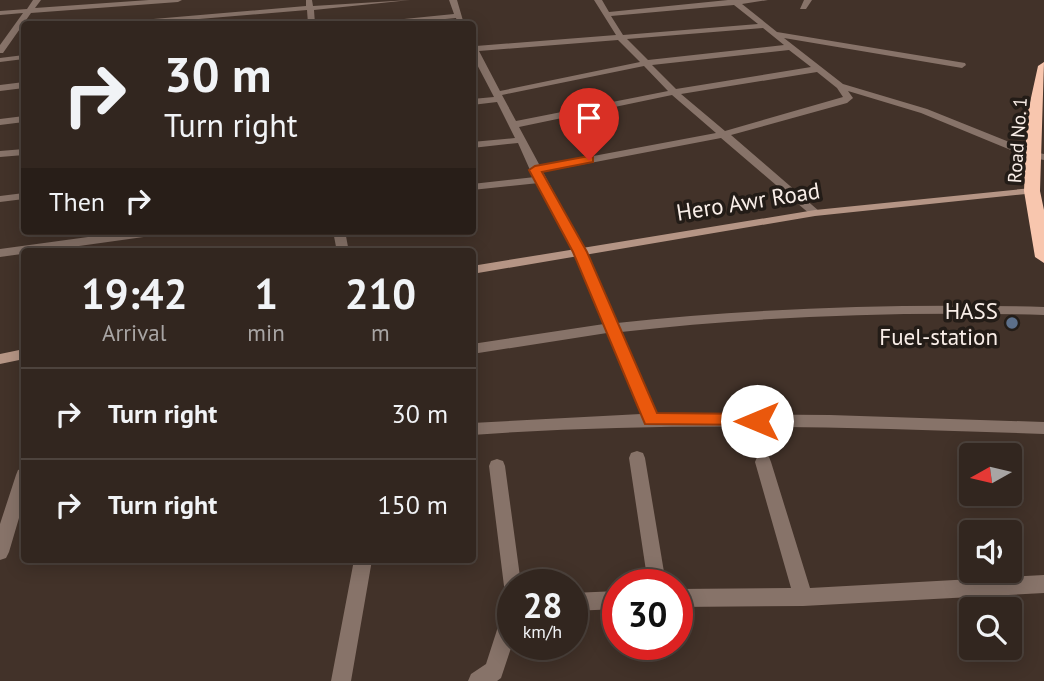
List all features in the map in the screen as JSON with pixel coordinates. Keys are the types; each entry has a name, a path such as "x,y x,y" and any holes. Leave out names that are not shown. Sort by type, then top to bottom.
{"highway":[{"name":"Road No. 1","path":"1044,66 1034,116 1038,156 1032,191 1041,225 1044,257"}],"main road":[{"name":"Hero Awr Road","path":"476,269 815,213 1032,191"},
{"path":"0,359 21,355"}],"street":[{"path":"22,21 37,0"},
{"path":"0,13 177,0 168,21"},
{"path":"176,21 310,4 406,0"},
{"path":"438,21 460,20 453,0"},
{"path":"598,0 621,38 674,92 815,213"},
{"path":"607,14 764,0"},
{"path":"476,186 725,134 848,98 840,86 734,1"},
{"path":"0,51 21,23"},
{"path":"476,48 764,26"},
{"path":"0,35 21,33"},
{"path":"776,34 962,65"},
{"path":"476,101 646,63 790,47"},
{"path":"476,52 537,175 580,252 651,419"},
{"path":"0,60 21,57"},
{"path":"476,70 484,69"},
{"path":"513,125 674,92 817,69"},
{"path":"0,88 21,86"},
{"path":"840,86 924,111 1038,156"},
{"path":"0,122 21,119"},
{"path":"476,145 521,140"},
{"path":"0,154 21,152"},
{"path":"0,199 21,196"},
{"path":"41,248 134,235"},
{"path":"0,253 21,250"},
{"path":"476,348 575,331 846,308 949,307 1044,311"},
{"path":"476,429 651,419 883,422 1044,428"},
{"path":"637,458 655,569"},
{"path":"763,463 803,597"},
{"path":"498,466 510,569"},
{"path":"0,552 7,511 21,481"},
{"path":"341,681 362,563"},
{"path":"693,598 803,597 1044,584"},
{"path":"478,681 494,671 497,660"}],"place":[{"name":"HASS Fuel-station","path":"1012,323"}],"route":[{"path":"589,160 535,170 580,252 651,419 757,421"}]}
